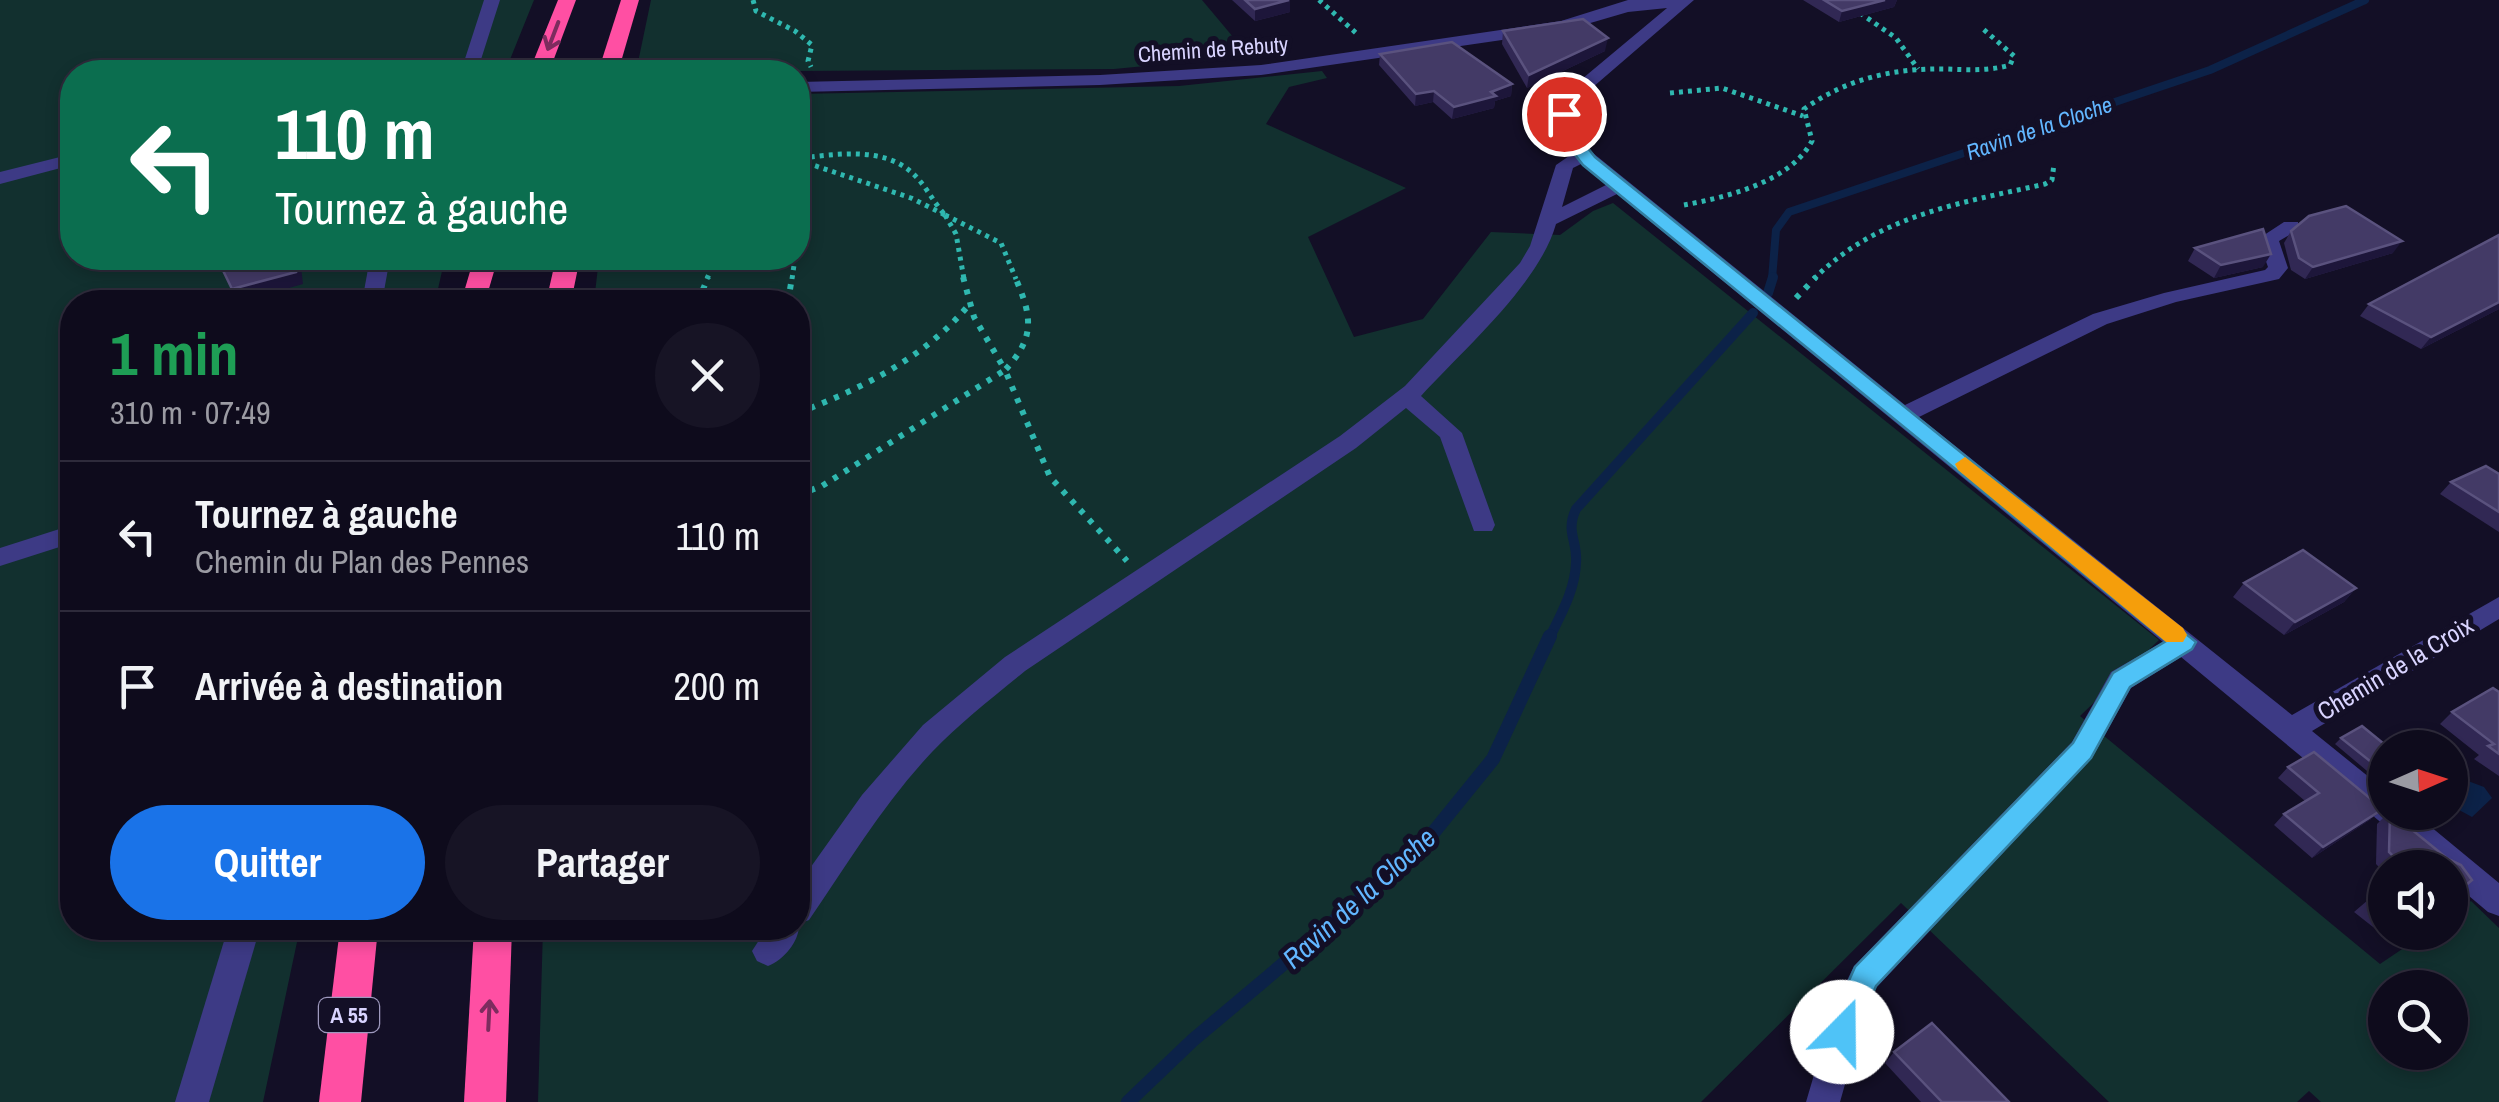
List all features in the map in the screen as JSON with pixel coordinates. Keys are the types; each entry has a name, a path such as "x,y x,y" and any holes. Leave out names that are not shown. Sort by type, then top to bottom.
{"highway":[{"path":"544,60 566,0"},
{"path":"612,60 630,0"},
{"name":"A 55","path":"340,1102 358,940"},
{"path":"485,1102 492,940"}],"street":[{"path":"473,60 492,0"},
{"path":"1685,0 1570,98 1565,106 1564,130 1583,156 2368,793"},
{"name":"Chemin de Rebuty","path":"810,87 1100,80 1260,70 1563,26 1634,3 1685,0"},
{"path":"810,893 872,804 921,746 1015,664 1348,442 1407,396 1528,266 1540,246 1565,164 1583,156"},
{"path":"0,178 60,163"},
{"path":"1548,221 1619,186"},
{"path":"1904,415 2100,319 2272,275 2278,268 2268,238 2291,226"},
{"path":"1407,396 1450,433 1483,525"},
{"path":"0,557 60,538"},
{"name":"Chemin de la Croix","path":"2292,729 2499,607"},
{"path":"1823,1102 1850,1007 1865,976 2082,750 2122,680 2184,642"},
{"path":"2413,830 2499,902"},
{"path":"192,1102 240,940"}],"path":[{"path":"753,0 756,12 794,30 812,46 808,60"},
{"path":"1319,0 1378,55"},
{"path":"1860,13 1896,38 1918,69"},
{"path":"1652,212 1730,196 1804,156 1812,141 1804,109 1861,76 2010,65 2014,56 1982,28"},
{"path":"1670,93 1722,88 1803,116"},
{"path":"810,158 836,154 889,160 909,170 953,226 968,305 983,337 1006,370 1050,477 1144,579"},
{"path":"810,163 940,210 1001,243 1031,313 1022,352 1006,370 810,490"},
{"path":"1773,310 1794,300 1849,247 1884,229 1962,204 2045,184 2052,180 2054,164"},
{"path":"810,408 873,383 958,321 968,305"}],"green space":[{"path":"0,0 534,0 510,60 60,60 60,270 442,270 438,290 60,290 60,940 297,940 263,1102 0,1102"},
{"path":"651,0 1202,0 1249,56 1114,69 810,71 810,60 638,60"},
{"path":"1322,71 1327,78 1289,87 1266,124 1406,188 1308,237 1354,337 1423,319 1491,232 1560,235 1593,211 1613,203 2159,640 2080,716 2380,964 2401,950 2468,950 2471,901 2499,928 2499,1102 2321,1102 2309,1091 2297,1102 2109,1102 1901,903 1701,1102 538,1102 543,940 810,940 810,290 595,290 598,270 810,270 810,94 1179,86"}],"water":[{"path":"2468,781 2484,787 2492,798 2472,817 2468,815"}],"building":[{"path":"1245,0 1289,0 1255,9"},
{"path":"1824,0 1885,0 1842,11"},
{"path":"1583,19 1608,38 1529,75 1503,31"},
{"path":"1452,42 1512,84 1491,92 1496,96 1454,107 1434,91 1416,94 1380,54"},
{"path":"2346,206 2402,241 2313,267 2299,258 2291,231 2309,216"},
{"path":"2263,229 2271,254 2221,265 2195,248"},
{"path":"2499,235 2499,302 2431,337 2369,304"},
{"path":"223,270 296,270 296,272 232,289"},
{"path":"2486,466 2499,474 2499,512 2451,482"},
{"path":"2303,550 2356,588 2295,622 2244,583"},
{"path":"2493,688 2499,692 2499,754 2488,746 2494,744 2452,712"},
{"path":"2362,726 2368,731 2368,759 2341,738"},
{"path":"2314,752 2368,797 2368,818 2323,847 2284,814 2319,793 2288,767"},
{"path":"2390,830 2412,830 2437,850 2389,850"},
{"path":"1932,1023 2009,1102 1942,1102 1894,1052"}],"waterway":[{"name":"Ravin de la Cloche","path":"1772,279 1776,230 1789,212 2210,70 2365,0"},
{"name":"Ravin de la Cloche","path":"1768,293 1773,277"},
{"name":"Ravin de la Cloche","path":"1549,639 1573,583 1576,555 1572,524 1576,509 1753,313"},
{"name":"Ravin de la Cloche","path":"1128,1102 1193,1040 1420,849 1493,759 1550,636"}],"slow traffic":[{"path":"1965,464 2174,635"}],"route":[{"path":"1564,114 1564,130 1589,161 2184,642 2122,680 2112,691 2100,724 2082,750 1865,976 1842,1032"}]}
